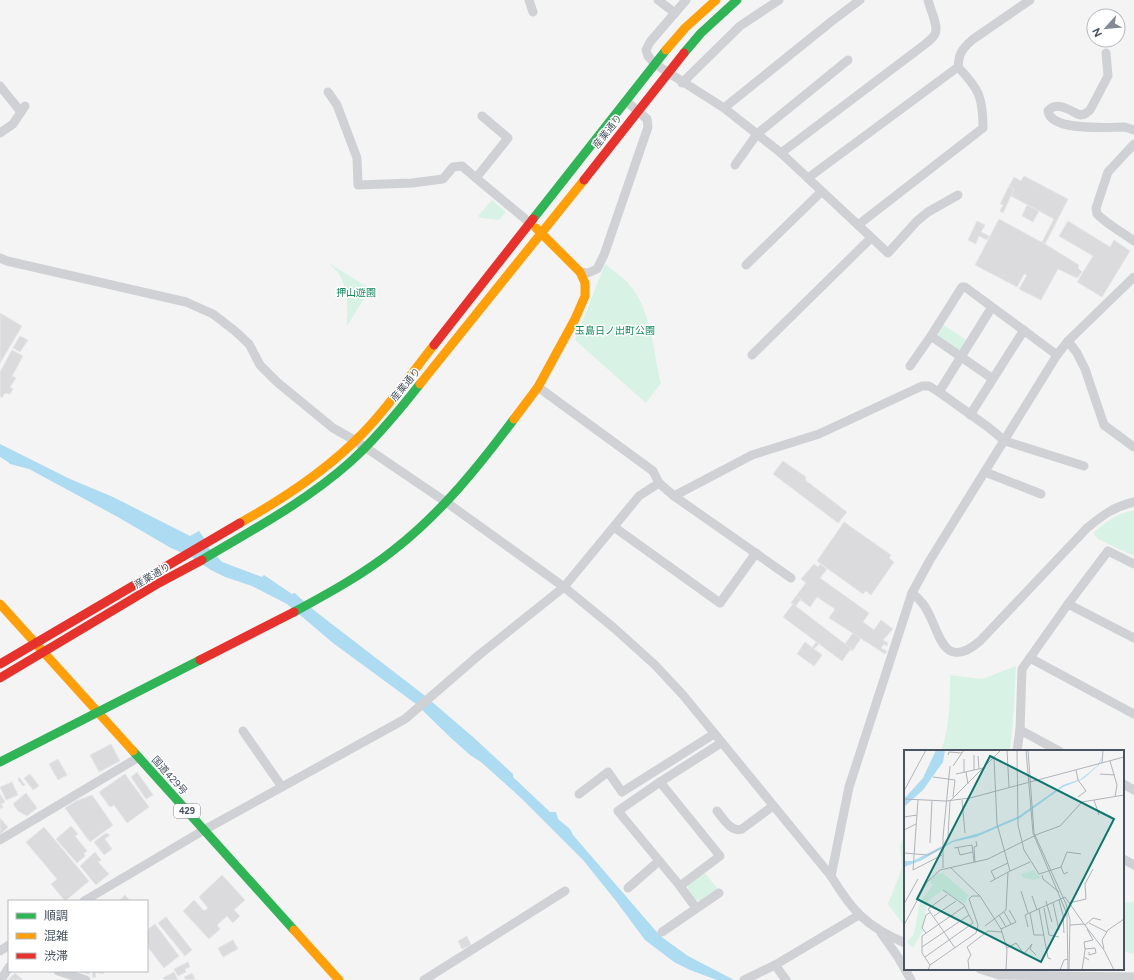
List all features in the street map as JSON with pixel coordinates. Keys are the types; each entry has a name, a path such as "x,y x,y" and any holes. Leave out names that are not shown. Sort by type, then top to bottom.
{"main road":[{"name":"産業通り","path":"0,664 187,554 238,526 291,491 340,455 356,441 394,396 655,64 685,28 716,0"},
{"name":"産業通り","path":"0,678 307,496 348,464 365,448 409,398 668,73 702,33 736,0"},
{"path":"0,762 294,612 348,582 395,548 438,511 482,462 538,387 575,319 585,296 585,283 580,272 530,223"},
{"name":"国道429号","path":"0,604 339,980"}],"street":[{"path":"529,0 534,12"},
{"path":"658,0 675,13"},
{"path":"686,0 647,46 646,50 648,56 655,64 668,73 724,108 781,153 888,253 917,221 928,212 958,195"},
{"path":"682,82 740,26 779,0"},
{"path":"724,108 860,0"},
{"path":"781,153 930,40 935,34 937,26 932,16 928,0"},
{"path":"858,226 983,128 983,110 980,95 975,86 958,67 959,56 968,43 1030,0"},
{"path":"1106,53 1108,76 1090,110 1080,116 1055,106 1050,108 1048,115 1057,122 1071,126 1125,127 1134,130"},
{"path":"735,165 757,134 848,60"},
{"path":"808,178 958,67"},
{"path":"0,86 23,109 13,124 0,133"},
{"path":"328,92 337,105 357,158 358,185 412,183 443,179 453,167 462,166 530,223"},
{"path":"580,272 588,273 597,269 604,255 648,127 647,119 626,101"},
{"path":"476,178 508,138 482,116"},
{"path":"1134,144 1108,172 1096,208 1097,214 1106,223 1122,232 1134,242"},
{"path":"746,265 821,192"},
{"path":"752,355 871,238"},
{"path":"0,258 7,261 186,302 214,314 249,344 260,365 277,382 333,428 356,441 446,502 564,587 614,628 655,665 683,695 831,876 843,896 859,915 879,930 904,942"},
{"path":"831,876 849,787 912,592 930,560 1058,355 1068,341 1134,277"},
{"path":"910,366 962,287 965,287 1058,355"},
{"path":"939,392 992,307"},
{"path":"970,414 1024,330"},
{"path":"931,336 992,380"},
{"path":"1068,341 1077,353 1085,368 1104,425 1134,447"},
{"path":"674,496 752,455 819,434 917,387 922,386 929,386 939,392 1004,441 1084,466"},
{"path":"538,387 653,471 659,483 674,496 791,578"},
{"path":"985,472 1041,494"},
{"path":"86,900 204,830 405,719 479,655 564,587 639,496 659,483"},
{"path":"912,592 924,604 941,642 953,652 970,650 1087,528 1106,513 1120,506 1134,502"},
{"path":"614,527 720,602 756,553"},
{"path":"1017,750 1020,730 1022,670 1068,604 1108,551 1134,564"},
{"path":"1068,604 1134,638"},
{"path":"1030,658 1134,714"},
{"path":"1020,730 1057,750"},
{"path":"243,731 282,787"},
{"path":"622,792 714,734"},
{"path":"696,908 680,886 618,811 721,743"},
{"path":"0,840 139,757"},
{"path":"579,794 608,772 630,803"},
{"path":"660,782 720,856 680,886"},
{"path":"1124,785 1134,790"},
{"path":"717,811 733,829 739,830 773,806"},
{"path":"1124,860 1134,865"},
{"path":"628,888 659,861"},
{"path":"424,980 565,890"},
{"path":"662,932 719,893"},
{"path":"744,980 775,965 859,915"},
{"path":"879,930 904,967"},
{"path":"775,965 786,980"},
{"path":"1,980 8,969"},
{"path":"906,970 912,980"},
{"path":"983,970 998,975 1134,977"},
{"path":"61,972 86,980"}],"green space":[{"path":"492,200 506,212 499,220 481,218 478,216"},
{"name":"押山遊園","path":"329,263 370,289 347,326 347,302 344,284 340,276"},
{"name":"玉島日ノ出町公園","path":"605,264 624,279 633,289 648,322 661,383 646,403 575,340"},
{"path":"942,324 968,341 962,349 959,351 939,336 937,332"},
{"path":"1134,510 1134,556 1098,539 1093,533 1112,518"},
{"path":"1016,666 1010,750 941,750 948,723 950,704 950,675 982,679"},
{"path":"904,836 904,926 888,904 902,868 900,846"},
{"path":"704,872 718,889 700,901 695,900 688,888 688,884"},
{"path":"1124,901 1128,903 1134,901 1134,954 1124,951"}],"water":[{"path":"0,444 70,479 113,497 190,536 199,531 206,541 206,545 222,562 262,577 264,575 292,594 295,593 315,611 424,695 513,774 513,777 550,812 556,812 558,819 570,829 573,835 663,938 688,956 734,980 717,980 690,970 674,962 645,940 583,860 521,798 481,762 470,755 451,738 416,704 333,643 287,604 252,586 225,577 211,570 190,556 171,548 116,516 29,469 10,464 0,457"}],"building":[{"path":"1024,176 1068,199 1045,244 1042,242 1054,219 1011,196 1014,189 1009,186 1014,177 1021,181"},
{"path":"1009,186 1014,189 1003,213 1000,211 1003,205 1000,204"},
{"path":"1027,205 1039,211 1033,222 1022,216"},
{"path":"999,219 1045,244 1079,265 1078,268 1082,272 1077,278 1058,269 1041,300 1019,289 1027,275 1024,274 1017,287 975,265"},
{"path":"977,221 985,225 981,232 989,236 987,240 979,236 976,244 968,240"},
{"path":"1068,221 1110,247 1114,240 1130,251 1102,297 1077,282 1093,256 1059,236"},
{"path":"0,313 22,326 0,363"},
{"path":"20,336 28,340 20,352 13,348"},
{"path":"12,350 23,356 12,376 16,378 10,387 13,389 10,394 5,393 2,398 0,396 0,372"},
{"path":"783,461 806,477 805,480 847,512 838,523 773,474"},
{"path":"844,522 891,555 889,558 894,562 871,595 866,591 863,594 817,561"},
{"path":"814,564 818,567 820,564 827,569 820,578 869,613 863,622 874,630 881,620 893,629 883,640 888,643 887,646 884,644 881,648 887,651 885,654 829,618 835,609 817,597 810,607 796,596 806,583 801,579"},
{"path":"796,596 801,599 796,606 791,603"},
{"path":"793,604 853,650 850,650 842,661 783,617"},
{"path":"853,633 861,638 853,650 845,644"},
{"path":"805,642 822,655 814,666 797,654"},
{"path":"816,642 819,644 814,649 812,648"},
{"path":"111,744 120,761 99,772 90,755"},
{"path":"58,759 67,775 58,780 49,764"},
{"path":"137,772 153,795 146,799 131,777"},
{"path":"30,774 39,786 33,790 24,778"},
{"path":"125,774 149,807 127,823 114,805 110,807 99,792"},
{"path":"19,777 25,785 23,786 18,780"},
{"path":"12,782 18,795 6,800 0,787"},
{"path":"26,793 37,808 27,816 18,811 13,804"},
{"path":"0,794 5,802 1,804 3,807 0,809"},
{"path":"92,795 113,825 90,842 65,808 76,801"},
{"path":"0,818 8,827 0,835"},
{"path":"71,826 78,834 75,836 87,851 84,853 85,856 77,863 56,839"},
{"path":"44,827 89,881 66,900 64,900 51,884 57,879 26,842"},
{"path":"106,833 110,835 105,839 112,849 104,855 94,842"},
{"path":"95,852 101,860 98,862 109,874 96,885 80,866"},
{"path":"222,875 245,900 234,910 240,916 233,923 227,916 217,925 220,929 209,939 183,911 194,900 204,911 208,908 199,897"},
{"path":"125,895 129,900 120,900"},
{"path":"166,917 192,950 185,956 158,923"},
{"path":"155,924 179,956 164,968 148,947 148,929"},
{"path":"467,936 471,945 462,949 458,941"},
{"path":"233,940 238,949 223,957 218,948"},
{"path":"188,962 190,967 185,969 186,972 178,976 174,969"},
{"path":"93,972 96,972 95,978 92,977"},
{"path":"174,972 178,980 165,980 163,978"},
{"path":"15,973 23,980 8,980"},
{"path":"192,973 195,979 186,980 184,977"}],"traffic: fast":[{"path":"684,53 701,33 737,0"},
{"path":"533,219 666,50"},
{"path":"202,560 278,515 332,477 359,454 377,435 420,384"},
{"path":"294,612 359,575 412,535 459,488 514,419"},
{"path":"0,762 200,660"},
{"path":"133,751 294,930"}],"traffic: slow":[{"path":"666,50 685,28 716,0"},
{"path":"420,384 584,180"},
{"path":"514,419 538,387 575,319 585,296 585,283 580,272 536,228"},
{"path":"240,523 304,484 348,448 380,414 434,345"},
{"path":"0,604 133,751"},
{"path":"294,930 339,980"}],"traffic: jam":[{"path":"584,180 684,53"},
{"path":"434,345 533,219"},
{"path":"0,664 240,523"},
{"path":"0,678 159,583 202,560"},
{"path":"200,660 294,612"}]}
